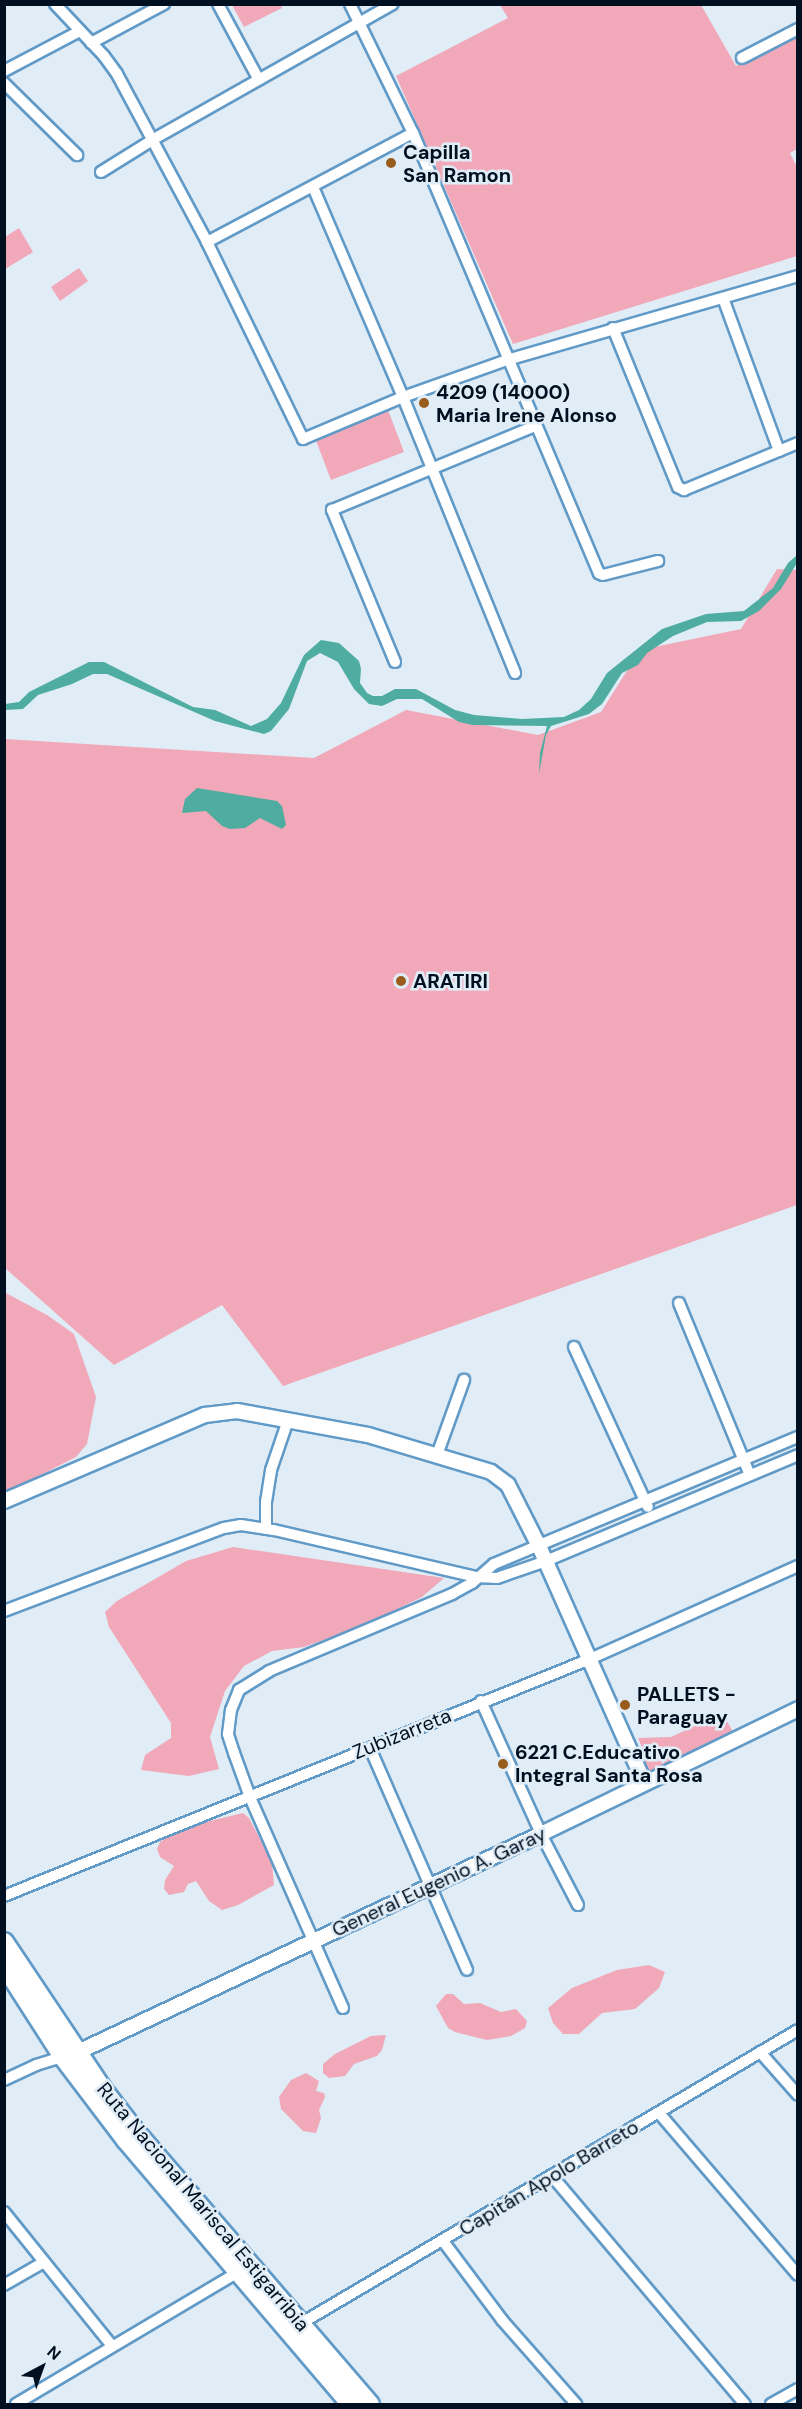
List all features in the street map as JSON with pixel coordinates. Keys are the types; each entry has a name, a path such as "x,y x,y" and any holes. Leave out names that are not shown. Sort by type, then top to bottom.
{"highway":[{"name":"Ruta Nacional Mariscal Estigarribia","path":"4,1942 71,2055 126,2140 351,2404"},
{"name":"Ruta Nacional Mariscal Estigarribia","path":"4,1965 71,2055 370,2404"}],"street":[{"path":"55,4 92,43 117,74 154,139 207,242 303,439 404,397 507,360 798,276"},
{"path":"92,43 164,4"},
{"path":"218,4 259,80"},
{"path":"350,4 413,133 507,360 599,573 603,575 658,561"},
{"path":"101,172 154,139 393,4"},
{"path":"742,58 798,29"},
{"path":"4,71 80,31"},
{"path":"4,83 77,155"},
{"path":"207,242 413,133"},
{"path":"313,187 404,397 515,673"},
{"path":"723,298 779,450"},
{"path":"613,328 678,487 684,490 798,443"},
{"path":"394,662 332,510 535,426"},
{"path":"679,1303 750,1475"},
{"path":"574,1347 652,1516"},
{"path":"437,1455 464,1380"},
{"path":"4,1501 205,1415 237,1411 368,1435 491,1472 508,1485 539,1546 644,1782"},
{"path":"266,1529 266,1502 271,1470 288,1420"},
{"path":"343,2008 250,1797 228,1734 231,1710 238,1690 269,1671 452,1594 466,1587 494,1564 798,1437"},
{"path":"4,1611 224,1528 241,1525 476,1577 497,1578 546,1561 798,1455"},
{"name":"Zubizarreta","path":"4,1896 590,1659 798,1566"},
{"path":"482,1701 541,1834 578,1905"},
{"name":"General Eugenio A. Garay","path":"71,2055 431,1887 798,1708"},
{"path":"370,1748 467,1970"},
{"name":"Capitán Apolo Barreto","path":"300,2324 798,2030"},
{"path":"760,2052 798,2096"},
{"path":"4,2080 36,2065 71,2055"},
{"path":"659,2113 798,2275"},
{"path":"552,2176 745,2404"},
{"path":"4,2212 112,2346"},
{"path":"443,2241 502,2320 576,2404"},
{"path":"4,2285 44,2262"},
{"path":"16,2404 237,2273"},
{"path":"771,2404 798,2389"}],"shaded area":[{"path":"232,5 281,5 282,8 244,27"},
{"path":"500,5 701,5 736,66 797,35 797,149 790,153 797,167 797,256 513,344 396,76 508,18"},
{"path":"19,228 33,252 5,269 5,237"},
{"path":"79,268 88,281 60,301 51,287"},
{"path":"388,410 404,452 331,480 315,438"},
{"path":"797,555 797,563 781,589 759,611 741,621 707,622 673,636 647,653 638,665 622,673 602,704 589,714 551,726 546,735 539,774 540,753 547,726 473,725 459,722 422,699 397,699 382,706 369,704 354,689 338,662 320,653 307,661 289,709 271,731 264,734 215,721 107,674 93,674 72,684 38,695 23,709 5,710 5,704 19,702 29,692 89,662 104,662 193,707 215,710 251,726 267,719 281,703 304,655 321,640 339,643 359,661 360,683 367,693 373,696 382,696 395,689 416,689 455,710 474,715 522,719 564,717 579,710 591,699 607,673 662,629 706,614 744,611 773,588 788,563"},
{"name":"ARATIRI","path":"777,569 797,570 797,1205 283,1386 222,1305 114,1365 5,1268 5,739 314,758 406,710 538,735 601,712 640,650 741,629"},
{"path":"197,788 277,801 282,806 286,825 282,829 260,818 245,828 230,829 222,826 206,811 182,813 185,799"},
{"path":"4,1292 47,1315 74,1334 96,1397 87,1444 76,1457 5,1493"},
{"path":"233,1547 444,1578 422,1597 365,1625 304,1647 272,1651 244,1666 225,1691 210,1737 219,1769 189,1776 141,1770 145,1755 171,1738 171,1723 109,1627 105,1612 117,1601 186,1561"},
{"path":"714,1717 722,1717 728,1723 732,1730 728,1737 649,1775 645,1769 644,1752 638,1738 671,1737"},
{"path":"243,1813 249,1818 272,1862 274,1885 238,1905 222,1910 209,1901 196,1881 188,1884 184,1892 169,1895 164,1889 165,1880 174,1866 160,1857 157,1849 160,1842 181,1828"},
{"path":"649,1965 665,1972 659,1988 635,2009 602,2013 579,2034 563,2034 553,2023 548,2008 572,1988 617,1970"},
{"path":"446,1994 453,1994 464,2004 480,2003 501,2012 516,2009 527,2021 525,2028 511,2036 487,2040 455,2032 448,2028 436,2006"},
{"path":"386,2035 382,2050 377,2056 354,2064 345,2076 329,2078 323,2073 323,2064 335,2054 371,2036"},
{"path":"306,2073 319,2081 316,2091 324,2093 325,2097 319,2110 321,2118 316,2133 303,2131 281,2109 279,2097 291,2080"}],"place":[{"name":"Capilla San Ramon","path":"391,163"},
{"name":"4209 (14000) Maria Irene Alonso","path":"424,403"},
{"name":"ARATIRI","path":"401,981"},
{"name":"PALLETS - Paraguay","path":"625,1705"},
{"name":"6221 C.Educativo Integral Santa Rosa","path":"503,1764"}]}
